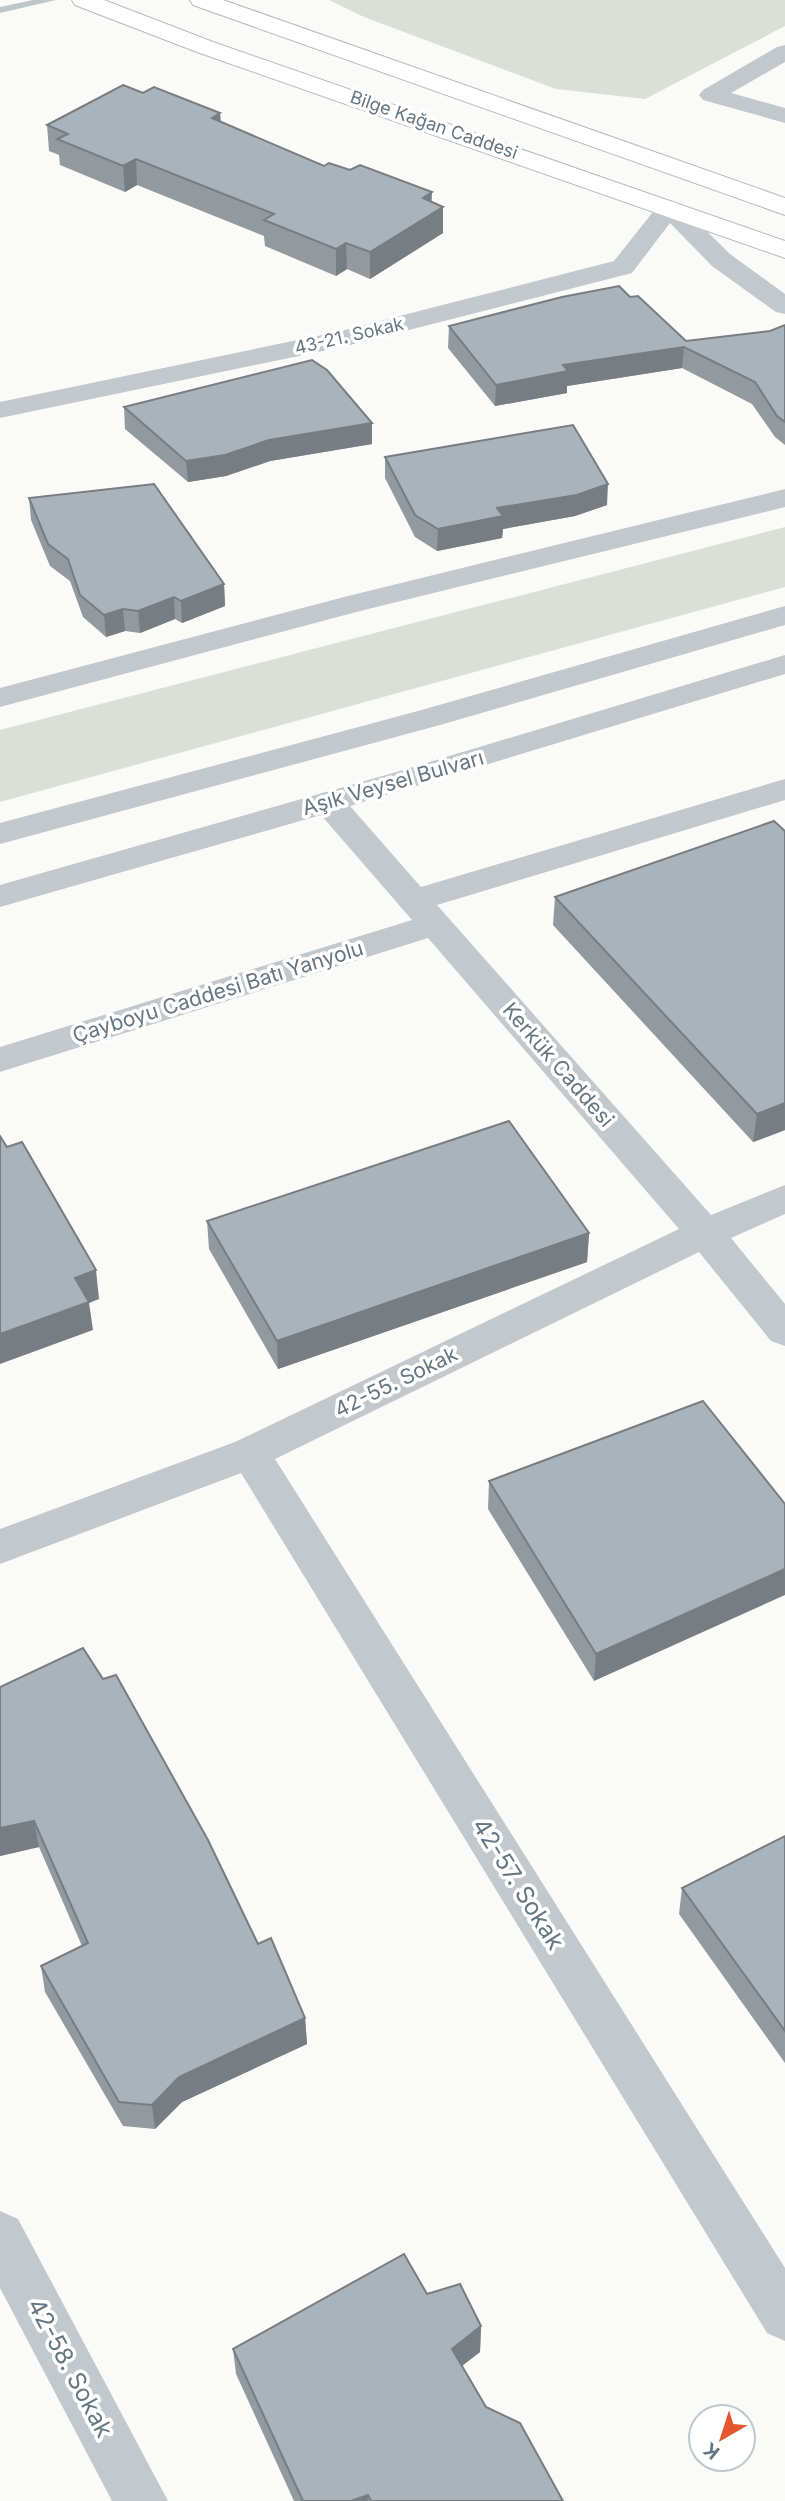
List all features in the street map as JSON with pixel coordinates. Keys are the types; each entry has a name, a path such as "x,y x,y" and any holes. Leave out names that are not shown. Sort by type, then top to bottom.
{"main road":[{"name":"Bilge Kağan Caddesi","path":"83,0 205,47 785,250"},
{"name":"Bilge Kağan Caddesi","path":"201,0 785,207"}],"street":[{"path":"785,52 711,95 785,116"},
{"path":"669,208 720,260 785,306"},
{"name":"43-21. Sokak","path":"0,411 342,339 623,267 669,208"},
{"path":"0,698 355,603 785,498"},
{"path":"0,834 443,714 785,615"},
{"name":"Aşık Veysel Bulvarı","path":"0,896 328,802 785,664"},
{"name":"Çayboyu Caddesi Batı Yanyolu","path":"0,1060 785,789"},
{"name":"Kerkük Caddesi","path":"328,802 705,1233 785,1331"},
{"name":"42-55. Sokak","path":"0,1547 250,1453 705,1233 785,1199"},
{"name":"42-57. Sokak","path":"250,1453 785,2315"},
{"name":"42-58. Sokak","path":"0,2236 141,2501"}],"shaded area":[{"path":"329,0 785,0 785,26 645,99 556,89 364,17"},
{"path":"785,527 785,587 0,802 0,730"}],"building":[{"path":"123,85 143,93 154,87 220,113 212,118 324,166 329,163 350,170 360,165 432,192 423,198 443,207 370,252 346,243 336,249 264,220 274,214 136,159 123,166 57,139 68,134 47,125"},
{"path":"619,286 630,297 638,296 686,341 770,331 785,325 785,422 777,416 755,382 684,347 563,365 568,371 496,385 449,326 562,297"},
{"path":"312,360 327,370 372,423 269,440 225,455 186,461 124,407"},
{"path":"573,425 608,484 577,495 497,508 503,516 438,529 415,515 385,457"},
{"path":"154,484 224,584 181,601 174,597 138,611 123,609 104,615 80,595 68,559 48,544 29,498"},
{"path":"774,821 785,831 785,1103 757,1114 555,897"},
{"path":"509,1121 589,1233 277,1341 207,1221"},
{"path":"0,1136 7,1147 22,1142 96,1270 75,1278 89,1302 0,1334"},
{"path":"703,1401 785,1504 785,1569 596,1654 489,1481"},
{"path":"83,1648 103,1679 116,1675 208,1840 258,1944 271,1938 305,2018 179,2077 152,2105 119,2102 41,1966 88,1943 34,1821 0,1828 0,1687"},
{"path":"785,1836 785,2031 682,1888"},
{"path":"404,2254 427,2294 460,2284 481,2326 452,2349 486,2407 520,2423 563,2501 371,2501 368,2495 351,2501 303,2501 233,2349"}],"waterway":[{"path":"0,10 50,0"}]}
